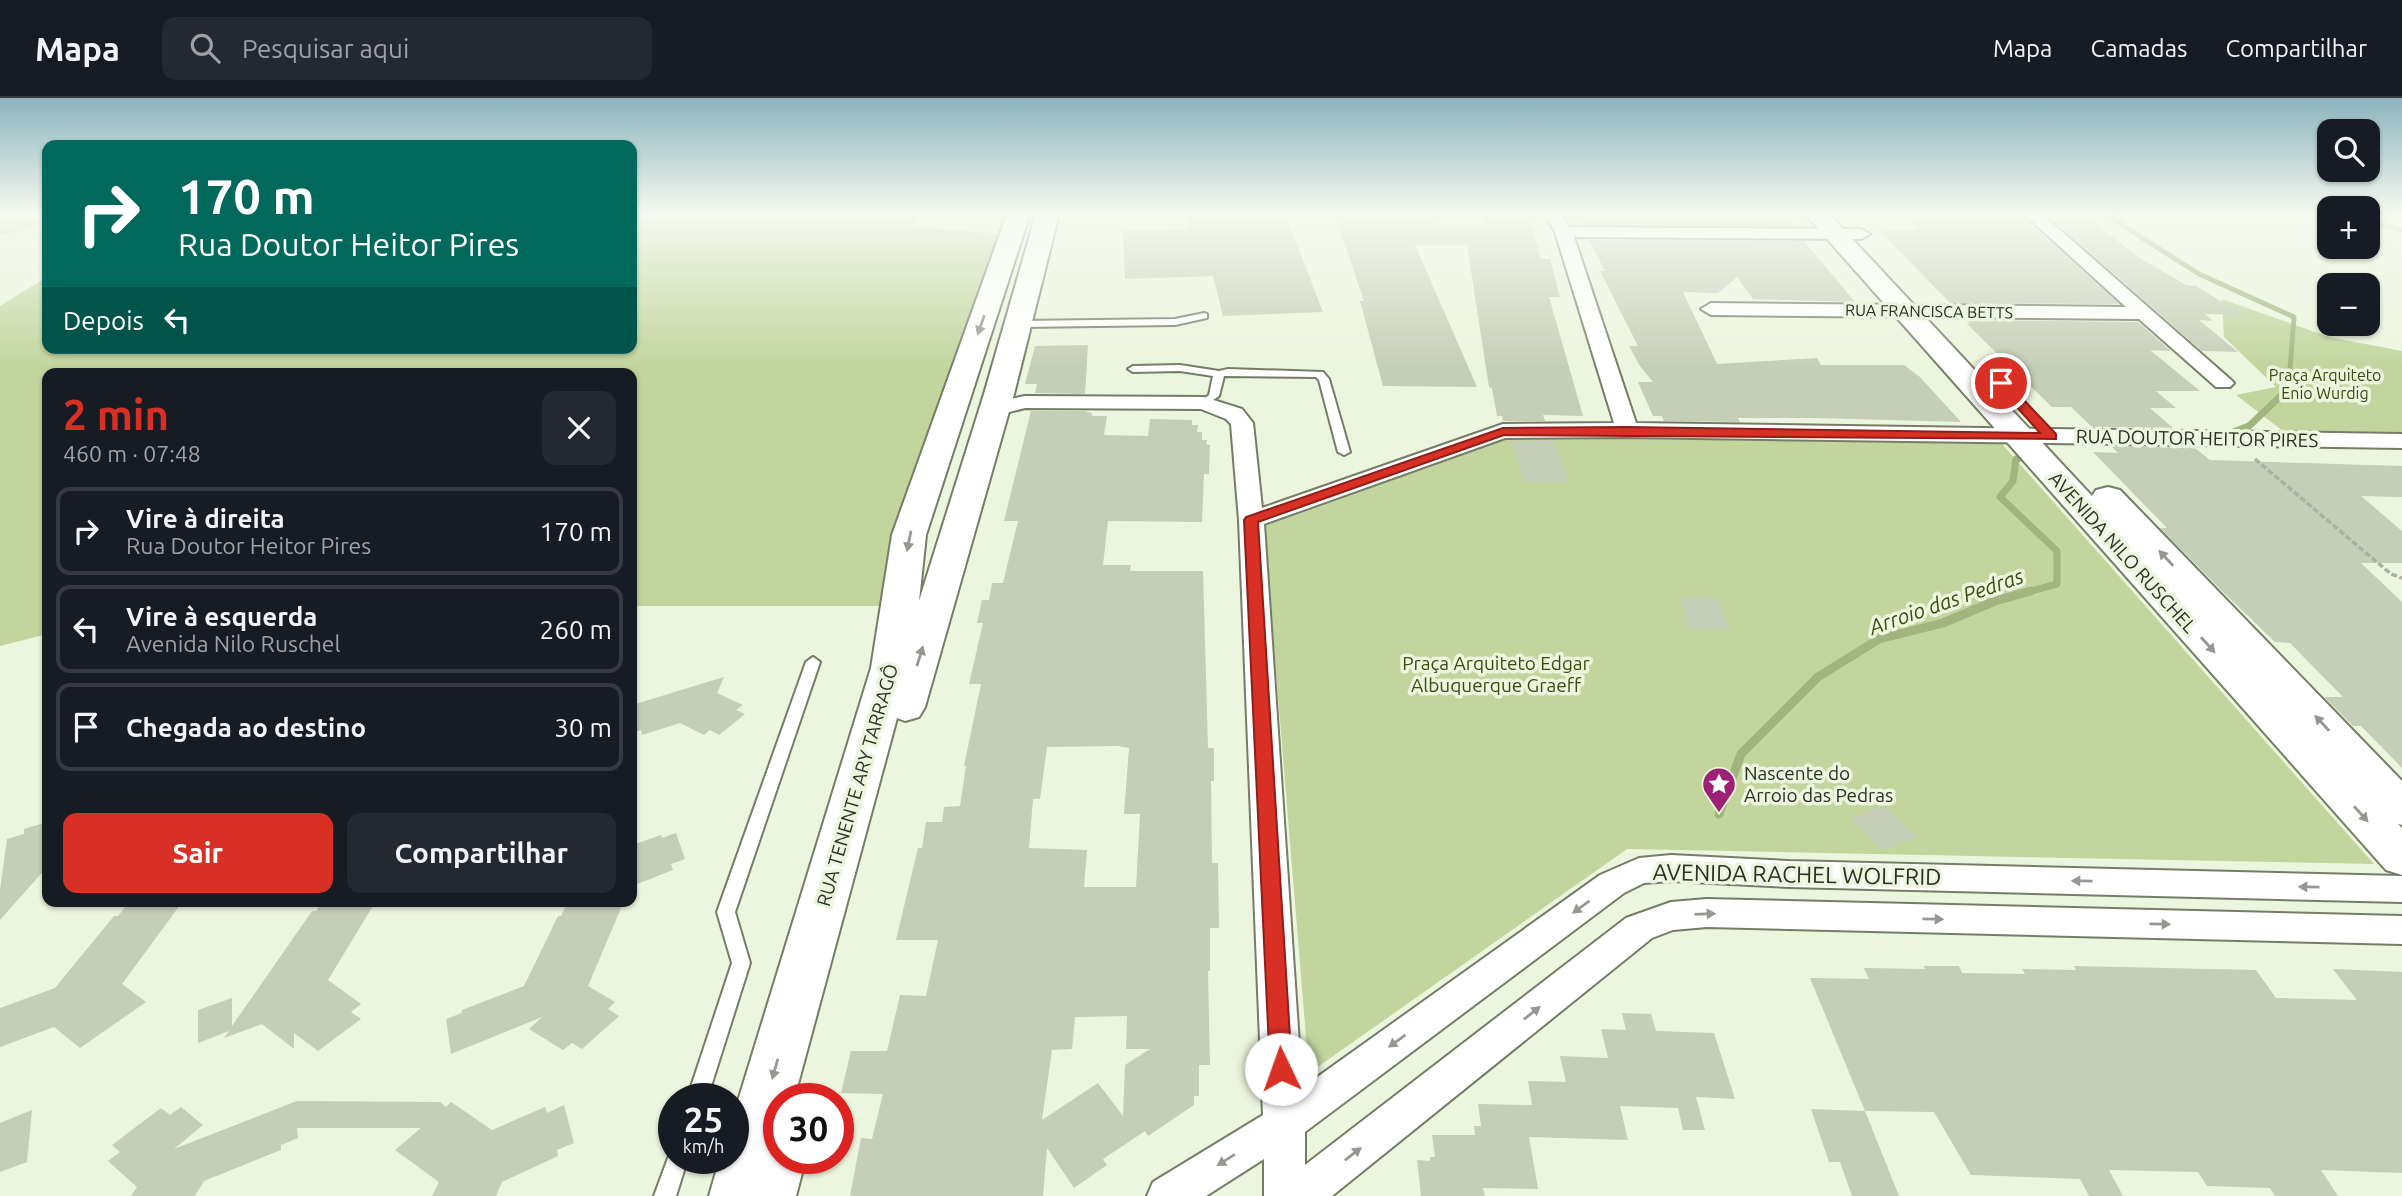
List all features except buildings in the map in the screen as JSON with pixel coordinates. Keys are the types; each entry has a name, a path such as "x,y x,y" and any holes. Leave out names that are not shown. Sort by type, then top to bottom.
{"main road":[{"name":"RUA TENENTE ARY TARRAGÔ","path":"738,1196 891,668 909,535 1001,265"},
{"name":"RUA TENENTE ARY TARRAGÔ","path":"799,1083 916,668 1006,402 1019,324 1034,265"},
{"name":"AVENIDA NILO RUSCHEL","path":"1876,265 1918,311 2051,437 2402,809"},
{"name":"AVENIDA NILO RUSCHEL","path":"1918,311 2017,436 2402,858"},
{"path":"955,401 1006,402"},
{"path":"2170,604 2209,604"},
{"path":"767,1196 773,1174"}],"street":[{"path":"1572,265 1627,430"},
{"path":"2092,265 2223,383"},
{"name":"RUA FRANCISCA BETTS","path":"1711,309 2147,313"},
{"path":"1006,402 1204,403 1234,414 1242,423 1251,520 1284,1124 1285,1196"},
{"name":"RUA DOUTOR HEITOR PIRES","path":"1251,520 1501,432 1627,430 2402,441"},
{"name":"AVENIDA RACHEL WOLFRID","path":"1168,1196 1284,1124 1612,884 1639,871 1671,868 1789,874 2402,889"},
{"path":"1789,874 1802,916"},
{"name":"AVENIDA RACHEL WOLFRID","path":"1299,1196 1639,928 1671,916 1707,913 2402,930"}],"lane":[{"path":"1019,324 1175,322 1204,316"},
{"path":"1133,369 1180,368 1219,374 1319,374 1324,379 1344,452"},
{"path":"1204,403 1214,396 1219,374"},
{"path":"702,1083 741,963 726,912 813,662"},
{"path":"665,1196 673,1174"}],"path":[{"path":"2230,438 2391,575 2402,578"}],"green space":[{"path":"637,265 1009,265 894,606 637,606 637,368 42,368 42,635 0,646 0,306 42,280 42,354 637,354"},
{"name":"Praça Arquiteto Enio Wurdig","path":"2222,299 2317,333 2317,336 2402,351 2402,432 2283,431 2236,395 2276,387 2224,337"},
{"name":"Praça Arquiteto Edgar Albuquerque Graeff","path":"1512,437 2002,444 2374,864 1627,849 1309,1073 1264,526"}],"waterway":[{"name":"Arroio das Pedras","path":"2185,265 2294,317 2289,382"},
{"name":"Arroio das Pedras","path":"2225,435 2249,426 2288,389 2289,380"},
{"name":"Arroio das Pedras","path":"2024,593 2057,584 2057,551 2000,497 2013,481 2016,459 2030,456"},
{"name":"Arroio das Pedras","path":"1719,814 1741,754 1818,677 1879,639 1943,623 1995,601 2031,591"}],"place":[{"name":"Nascente do Arroio das Pedras","path":"1719,814"}],"route":[{"path":"1281,1069 1251,520 1503,431 1627,430 2051,437 2001,383"}]}
